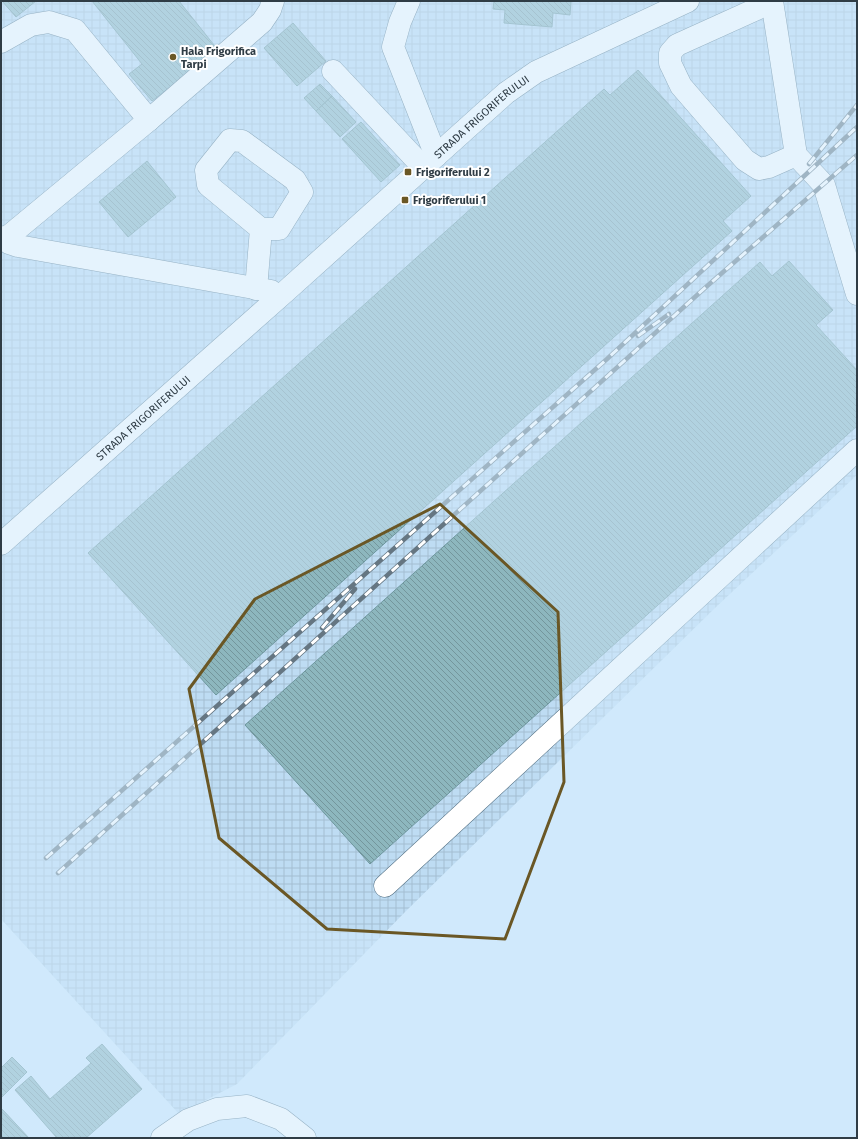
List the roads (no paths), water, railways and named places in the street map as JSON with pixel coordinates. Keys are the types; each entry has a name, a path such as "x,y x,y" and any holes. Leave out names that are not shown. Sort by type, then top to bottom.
{"street":[{"path":"273,1 270,10 262,22 149,120 3,239 18,246 256,289 286,291"},
{"path":"409,1 400,22 393,47 429,161"},
{"name":"STRADA FRIGORIFERULUI","path":"1,544 286,291 429,161 520,82 536,72 688,1"},
{"path":"796,155 769,167 759,169 745,160 681,86 670,63 670,53 677,44 772,2 796,155 824,185 857,294"},
{"path":"1,42 31,25 49,22 75,30 149,120"},
{"path":"333,71 429,161"},
{"path":"230,140 242,141 295,180 302,192 279,229 261,229 208,185 206,170 230,140"},
{"path":"256,289 261,229"},
{"path":"386,886 857,450"},
{"path":"162,1138 188,1120 217,1109 246,1106 281,1119 305,1138"}],"railway":[{"path":"809,164 857,105"},
{"path":"46,858 607,359 857,127"},
{"path":"58,873 706,287 857,155"},
{"path":"638,336 669,314"},
{"path":"322,628 355,589"}],"place":[{"name":"Hala Frigorifica Tarpi","path":"173,57"},
{"name":"Frigoriferului 2","path":"408,172"},
{"name":"Frigoriferului 1","path":"405,200"}]}
